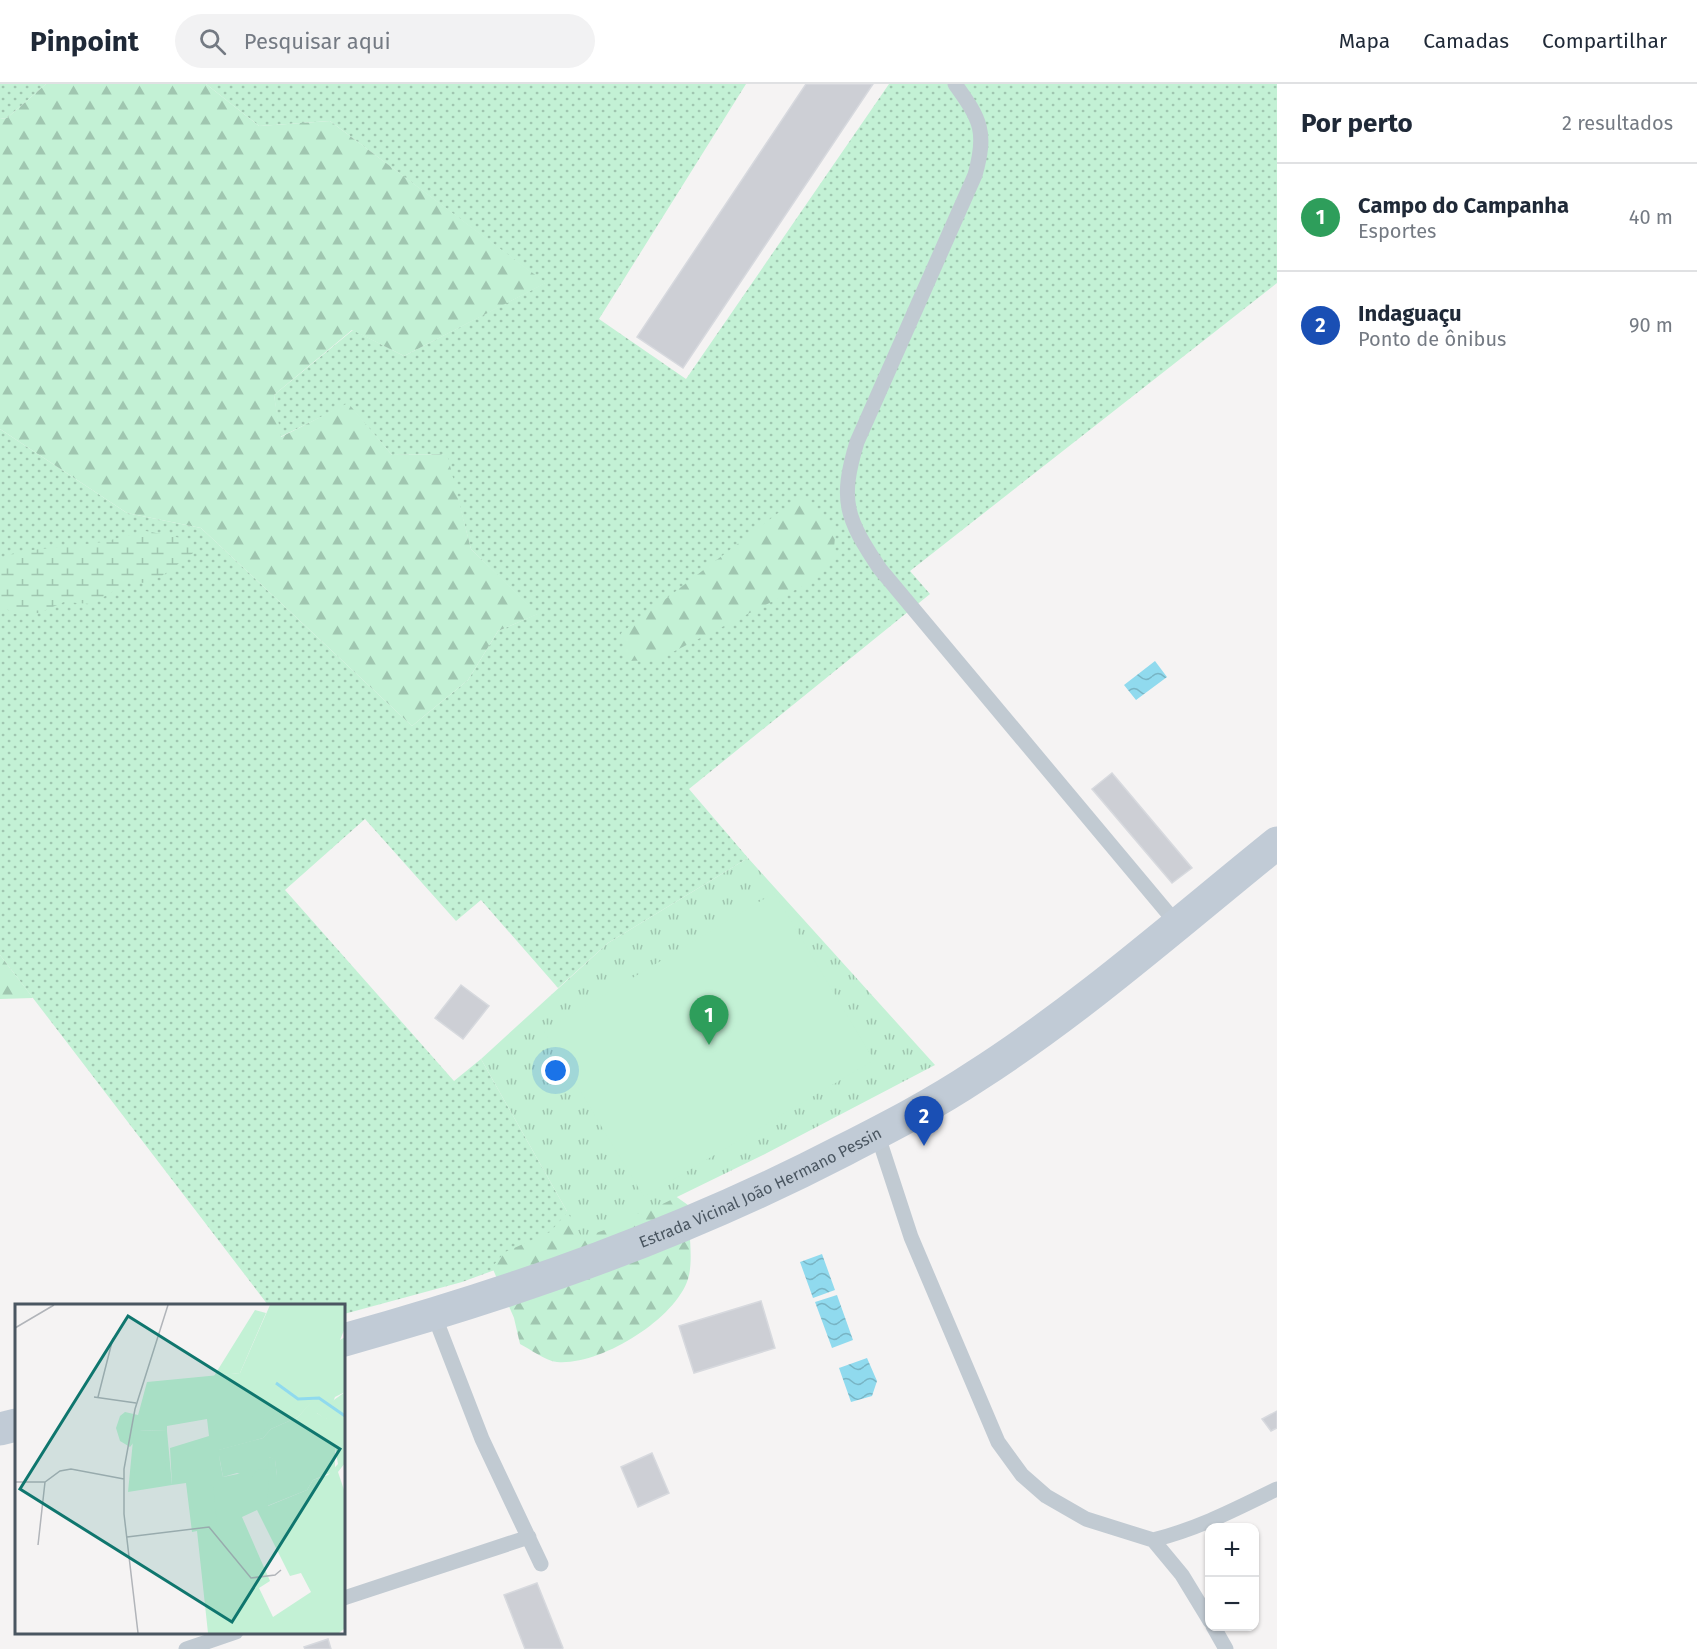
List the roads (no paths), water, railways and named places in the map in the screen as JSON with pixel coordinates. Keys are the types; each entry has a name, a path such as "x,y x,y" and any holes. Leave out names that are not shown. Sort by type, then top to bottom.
{"main road":[{"name":"Estrada Vicinal João Hermano Pessin","path":"345,1340 434,1315 552,1277 640,1243 770,1186 876,1133 975,1077 1065,1014 1277,843"},
{"path":"0,1429 15,1425"}],"lane":[{"path":"955,84 970,105 981,129 981,152 975,175 857,442 848,470 846,492 850,520 880,568 1177,924"},
{"path":"876,1133 912,1237 998,1442 1022,1475 1046,1496 1086,1519 1153,1540 1186,1532 1213,1521 1277,1489"},
{"path":"434,1315 482,1439 541,1564"},
{"path":"345,1598 529,1537"},
{"path":"1153,1540 1182,1575 1205,1614"},
{"path":"1216,1631 1226,1649"},
{"path":"186,1649 230,1634"}],"water":[{"path":"1155,661 1167,677 1136,700 1124,685"},
{"path":"822,1254 835,1290 813,1298 800,1262"},
{"path":"837,1295 853,1340 832,1348 815,1302"},
{"path":"867,1358 877,1381 872,1396 851,1402 839,1368"}],"place":[{"name":"Campo do Campanha","path":"709,1045"},
{"name":"Indaguaçu","path":"924,1146"}]}
